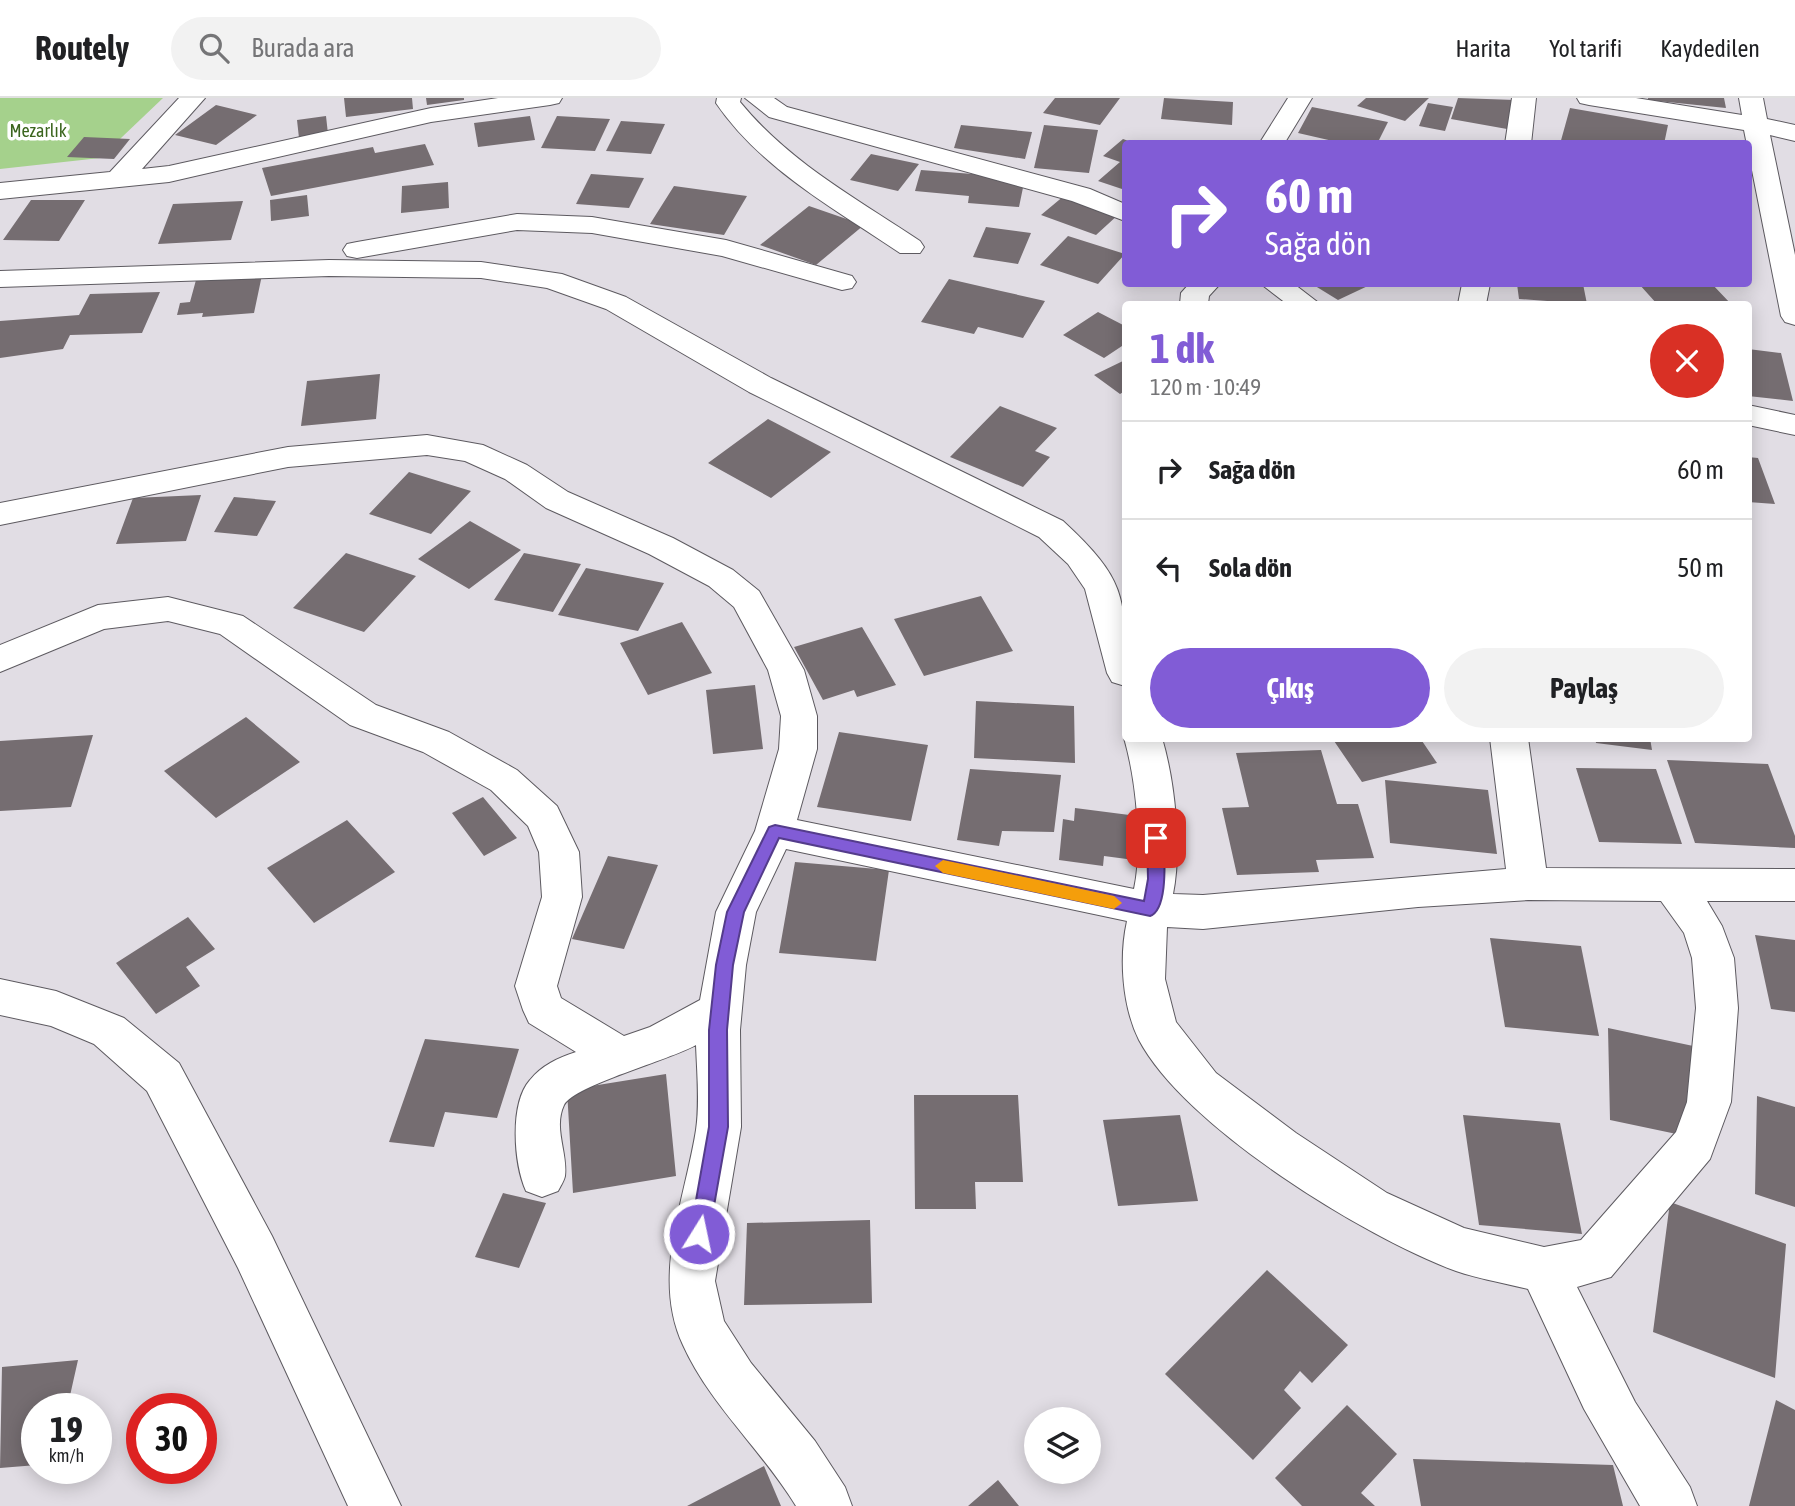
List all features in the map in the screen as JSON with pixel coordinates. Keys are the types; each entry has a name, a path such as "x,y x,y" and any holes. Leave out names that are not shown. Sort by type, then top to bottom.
{"street":[{"path":"118,178 192,98"},
{"path":"0,191 169,174 230,163 431,115 550,98"},
{"path":"729,98 728,103 744,126 801,171 910,247"},
{"path":"757,98 778,112 1081,195 1122,212"},
{"path":"1274,140 1300,98"},
{"path":"1519,140 1524,98"},
{"path":"1589,98 1752,111 1795,133"},
{"path":"1752,111 1795,316"},
{"path":"238,271 517,222 592,225 726,248 842,282"},
{"path":"0,279 329,268 481,270 552,280 616,303 760,385 1051,528 1080,556 1102,587 1122,662"},
{"path":"1194,301 1195,293 1202,287"},
{"path":"1280,287 1301,301"},
{"path":"1752,416 1795,425"},
{"path":"0,513 288,457 427,444 472,452 516,472 557,500 685,558 721,578 747,600 786,670 799,716 798,749 775,831 736,912 720,1010 719,1127 691,1281 701,1330 733,1381 797,1459 826,1506"},
{"path":"0,659 98,617 168,609 231,625 363,715 436,742 504,780 543,817 559,852 562,897 536,986 544,1010 622,1057"},
{"path":"1144,742 1149,759 1155,817 1156,879 1146,927 1144,979 1156,1030 1200,1087 1280,1148 1371,1208 1459,1249 1544,1269 1594,1261 1694,1144 1709,1102 1717,1008 1713,958 1702,926 1671,884"},
{"path":"1510,742 1528,884"},
{"path":"775,831 1150,909 1203,912 1418,891 1528,884 1795,885"},
{"path":"0,997 56,1009 109,1031 163,1077 254,1252 375,1506"},
{"path":"541,1176 537,1133 544,1095 568,1074 664,1041 720,1010"},
{"path":"1544,1269 1601,1394 1638,1460 1671,1506"}],"green space":[{"name":"Mezarlık","path":"0,98 163,98 100,158 0,169"}],"building":[{"path":"344,98 412,98 413,109 346,117"},
{"path":"426,98 464,98 464,100 427,105"},
{"path":"1055,98 1120,98 1100,125 1043,113"},
{"path":"1164,98 1233,102 1232,125 1161,119"},
{"path":"1366,98 1429,98 1405,121 1357,106"},
{"path":"1458,98 1515,100 1507,129 1451,119"},
{"path":"1724,98 1726,108 1648,100"},
{"path":"1428,103 1453,107 1445,131 1419,126"},
{"path":"216,105 257,115 216,145 175,135"},
{"path":"1312,107 1388,122 1379,140 1329,140 1298,133"},
{"path":"1570,108 1668,125 1665,140 1561,140"},
{"path":"326,116 328,134 299,138 297,120"},
{"path":"530,116 535,140 478,147 474,123"},
{"path":"557,116 610,119 595,151 541,148"},
{"path":"621,121 665,124 651,154 606,151"},
{"path":"961,125 1032,132 1025,159 954,148"},
{"path":"1044,125 1098,130 1089,173 1034,168"},
{"path":"84,137 130,139 114,159 67,157"},
{"path":"1123,139 1126,140 1122,140 1122,189 1098,181 1120,162 1103,156"},
{"path":"425,144 434,165 271,196 262,168 373,147 375,153"},
{"path":"871,154 919,164 898,191 850,180"},
{"path":"921,170 1025,178 1019,207 968,203 969,196 915,191"},
{"path":"591,174 644,178 629,208 576,204"},
{"path":"448,182 449,208 401,213 402,186"},
{"path":"674,186 747,196 724,235 650,224"},
{"path":"307,195 309,216 271,221 270,200"},
{"path":"1065,195 1119,214 1096,235 1041,215"},
{"path":"31,200 85,200 59,241 3,240"},
{"path":"243,201 231,240 158,244 173,204"},
{"path":"809,206 864,225 816,265 760,245"},
{"path":"986,227 1031,233 1018,264 973,257"},
{"path":"1068,236 1122,253 1122,257 1098,284 1040,265"},
{"path":"262,275 254,313 202,317 203,313 177,315 180,303 190,302 196,280"},
{"path":"949,279 1045,301 1023,338 978,327 974,334 921,322"},
{"path":"1317,287 1366,287 1338,300"},
{"path":"1517,287 1584,287 1586,301 1546,301 1519,299"},
{"path":"1642,287 1715,287 1728,301 1654,301"},
{"path":"160,292 142,333 70,335 63,349 0,358 0,321 79,315 90,294"},
{"path":"1098,312 1122,324 1122,346 1104,358 1063,335"},
{"path":"1752,349 1781,353 1793,401 1752,396"},
{"path":"1122,361 1122,393 1120,394 1094,375"},
{"path":"380,374 376,419 301,426 307,381"},
{"path":"1000,406 1057,428 1035,451 1050,457 1023,487 950,457"},
{"path":"768,419 831,452 771,498 708,463"},
{"path":"1752,457 1758,458 1775,504 1752,502"},
{"path":"409,472 471,491 431,534 369,514"},
{"path":"201,495 186,541 116,544 133,498"},
{"path":"234,497 276,501 257,536 214,532"},
{"path":"470,521 521,550 469,589 418,559"},
{"path":"346,553 416,576 364,632 293,608"},
{"path":"524,553 581,564 553,612 494,600"},
{"path":"586,568 664,583 638,631 558,615"},
{"path":"981,596 1013,651 924,676 894,619"},
{"path":"682,622 712,673 648,695 620,643"},
{"path":"862,627 896,685 857,697 854,690 823,700 794,647"},
{"path":"755,685 763,749 713,754 706,690"},
{"path":"976,701 1074,706 1075,763 974,758"},
{"path":"246,717 300,762 216,818 164,771"},
{"path":"839,732 928,745 911,821 817,807"},
{"path":"93,735 71,807 0,811 0,741"},
{"path":"1335,742 1423,742 1437,763 1362,782"},
{"path":"1651,742 1652,750 1596,743"},
{"path":"1321,750 1337,804 1358,804 1374,858 1316,860 1319,872 1237,875 1222,808 1249,807 1236,753"},
{"path":"1667,760 1768,764 1795,836 1795,848 1695,843"},
{"path":"1576,768 1656,769 1682,844 1599,842"},
{"path":"970,769 1061,775 1054,832 1002,831 999,846 957,840"},
{"path":"1385,780 1488,790 1497,854 1390,843"},
{"path":"483,797 517,838 484,856 452,813"},
{"path":"1075,808 1145,817 1142,861 1104,856 1103,866 1059,860 1063,819 1074,821"},
{"path":"347,820 395,872 314,923 267,868"},
{"path":"608,856 658,865 624,949 572,939"},
{"path":"795,862 889,870 876,961 779,953"},
{"path":"188,917 215,949 186,967 200,986 156,1014 116,963"},
{"path":"1755,935 1795,940 1795,1012 1771,1009"},
{"path":"1490,938 1581,946 1599,1036 1505,1027"},
{"path":"1608,1028 1698,1047 1705,1140 1610,1120"},
{"path":"425,1039 519,1049 497,1118 445,1112 434,1147 389,1142"},
{"path":"666,1074 676,1176 573,1193 567,1090"},
{"path":"914,1095 1018,1095 1023,1182 975,1182 976,1209 915,1209"},
{"path":"1757,1096 1795,1107 1795,1207 1755,1194"},
{"path":"1180,1115 1198,1201 1118,1206 1103,1120"},
{"path":"1463,1115 1560,1123 1582,1234 1479,1225"},
{"path":"503,1193 546,1203 519,1268 475,1257"},
{"path":"1670,1202 1786,1244 1775,1378 1653,1332"},
{"path":"870,1220 872,1303 744,1305 747,1223"},
{"path":"1267,1270 1348,1345 1312,1383 1300,1371 1284,1390 1301,1408 1253,1460 1165,1374"},
{"path":"78,1360 71,1393 21,1393 21,1466 0,1468 2,1367"},
{"path":"1776,1400 1795,1410 1795,1506 1749,1506"},
{"path":"1347,1405 1397,1454 1361,1493 1375,1506 1302,1506 1275,1478"},
{"path":"1413,1459 1613,1465 1623,1506 1421,1506"},
{"path":"764,1466 781,1506 687,1506"},
{"path":"998,1480 1019,1506 968,1506"}],"slow traffic":[{"path":"943,866 1114,903"}],"route":[{"path":"699,1234 719,1127 718,1030 725,965 736,912 775,831 1150,909 1156,879 1156,838"}]}
